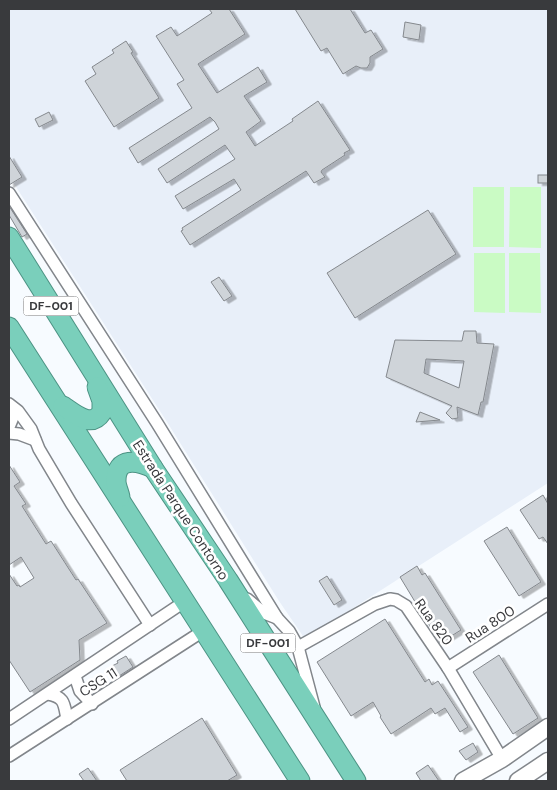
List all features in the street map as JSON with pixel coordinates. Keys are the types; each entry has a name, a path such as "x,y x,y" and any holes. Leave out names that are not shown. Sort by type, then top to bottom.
{"highway":[{"name":"Estrada Parque Contorno","path":"9,237 153,468 228,580 356,781"},
{"name":"DF-001","path":"9,327 300,781"},
{"path":"56,400 77,416 87,421 94,420 102,412 102,401 94,375"},
{"path":"120,500 116,481 118,471 122,466 127,462 135,462 153,468"}],"main road":[{"path":"463,781 548,727"},
{"path":"518,781 548,761"}],"street":[{"path":"9,194 157,422 277,618 289,631 298,647 305,669 318,723"},
{"path":"9,427 14,415 11,406"},
{"path":"11,406 26,423 72,503 150,625"},
{"path":"9,433 34,438"},
{"path":"228,580 254,606 264,613 277,618"},
{"name":"Rua 820","path":"298,647 375,604 390,599 396,600 406,606 448,668 502,758"},
{"path":"9,719 184,602"},
{"name":"Rua 800","path":"448,668 548,604"},
{"name":"CSG 11","path":"9,756 203,631"},
{"path":"75,676 80,691 92,704"},
{"path":"48,694 61,698 67,719"}],"shaded area":[{"path":"9,9 548,9 548,483 305,639 9,176"}],"green space":[{"path":"473,187 504,187 504,247 473,247"},
{"path":"510,187 541,187 541,248 509,247"},
{"path":"474,253 505,253 505,313 474,312"},
{"path":"509,253 540,253 541,313 509,312"}],"building":[{"path":"209,9 229,9 245,34 198,64 217,93 258,67 267,82 244,96 261,121 246,132 255,146 293,121 292,119 318,101 350,150 322,170 321,172 325,177 314,183 306,171 190,245 181,231 183,230 182,228 241,190 234,179 183,209 175,196 235,159 225,145 167,183 158,169 219,129 215,122 210,117 138,163 129,148 192,108 177,84 184,80 156,36 171,27 177,36 212,13"},
{"path":"295,9 350,9 365,33 371,30 383,49 370,57 370,63 367,68 356,66 343,74 327,48 321,51"},
{"path":"405,22 421,25 419,40 403,37"},
{"path":"126,41 133,52 131,53 159,98 114,127 85,81 96,74 92,67 114,53 112,50"},
{"path":"49,112 53,120 39,127 35,119"},
{"path":"9,156 22,177 9,185"},
{"path":"538,175 548,175 548,183 538,183"},
{"path":"9,206 27,234 22,237 9,215"},
{"path":"428,210 456,254 355,318 327,273"},
{"path":"219,277 232,296 224,301 211,282"},
{"path":"464,331 476,331 477,343 494,344 483,402 481,402 478,415 457,407 458,418 452,419 446,413 452,406 386,377 395,340 462,341","holes":["426,359 464,361 459,388 424,373"]},
{"path":"420,412 440,420 416,422"},
{"path":"9,465 20,482 14,486 26,504 22,506 46,544 51,541 107,623 79,640 80,660 30,692 9,660 9,574 17,586 19,585 20,587 34,578 21,557 9,565"},
{"path":"543,495 548,504 548,544 543,537 539,539 520,510"},
{"path":"507,527 541,582 519,596 484,541"},
{"path":"417,566 422,575 425,573 461,630 440,643 400,577"},
{"path":"327,576 342,600 334,605 319,581"},
{"path":"385,619 425,682 429,679 432,685 438,681 468,727 460,732 445,708 435,714 431,708 391,734 373,702 351,716 317,662"},
{"path":"499,655 538,718 513,734 473,672"},
{"path":"126,656 133,667 119,676 112,666"},
{"path":"202,718 237,775 227,781 127,781 120,770"},
{"path":"473,743 478,752 466,760 459,751"},
{"path":"428,765 439,781 421,781 416,773"},
{"path":"88,768 97,781 84,781 79,774"}]}
